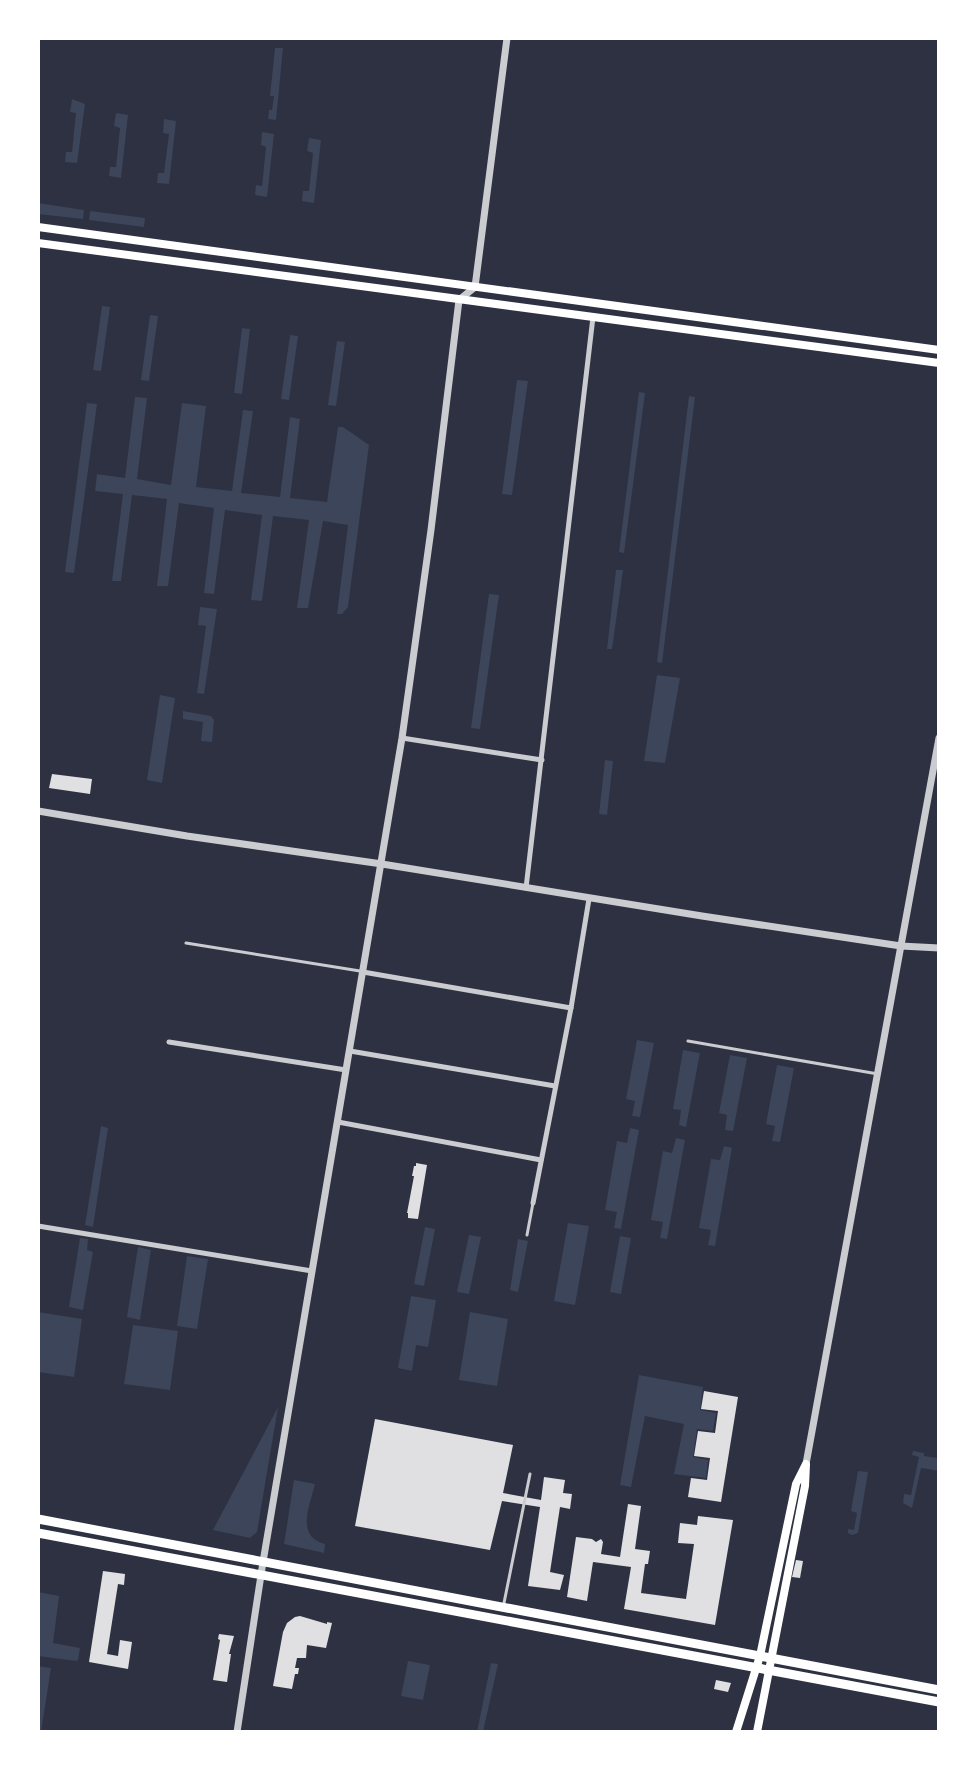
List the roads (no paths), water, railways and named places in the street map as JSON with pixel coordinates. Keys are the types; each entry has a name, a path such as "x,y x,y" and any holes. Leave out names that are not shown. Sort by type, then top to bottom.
{"main road":[{"path":"38,227 939,350"},
{"path":"38,243 939,363"},
{"path":"736,1732 760,1656 796,1484 806,1464"},
{"path":"757,1732 805,1486 806,1464"},
{"path":"38,1519 939,1690"},
{"path":"38,1533 939,1702"}],"street":[{"path":"237,1732 402,738 459,300 475,287 507,38"},
{"path":"526,888 593,317"},
{"path":"402,738 542,760"},
{"path":"806,1464 939,738"},
{"path":"38,811 589,899 901,946 939,948"},
{"path":"533,1203 589,899"},
{"path":"363,972 571,1008"},
{"path":"169,1042 347,1071"},
{"path":"350,1051 555,1086"},
{"path":"338,1122 541,1160"},
{"path":"38,1226 312,1271"}],"lane":[{"path":"186,943 363,972"},
{"path":"688,1041 878,1074"},
{"path":"527,1235 533,1203"},
{"path":"503,1607 530,1474"}]}
